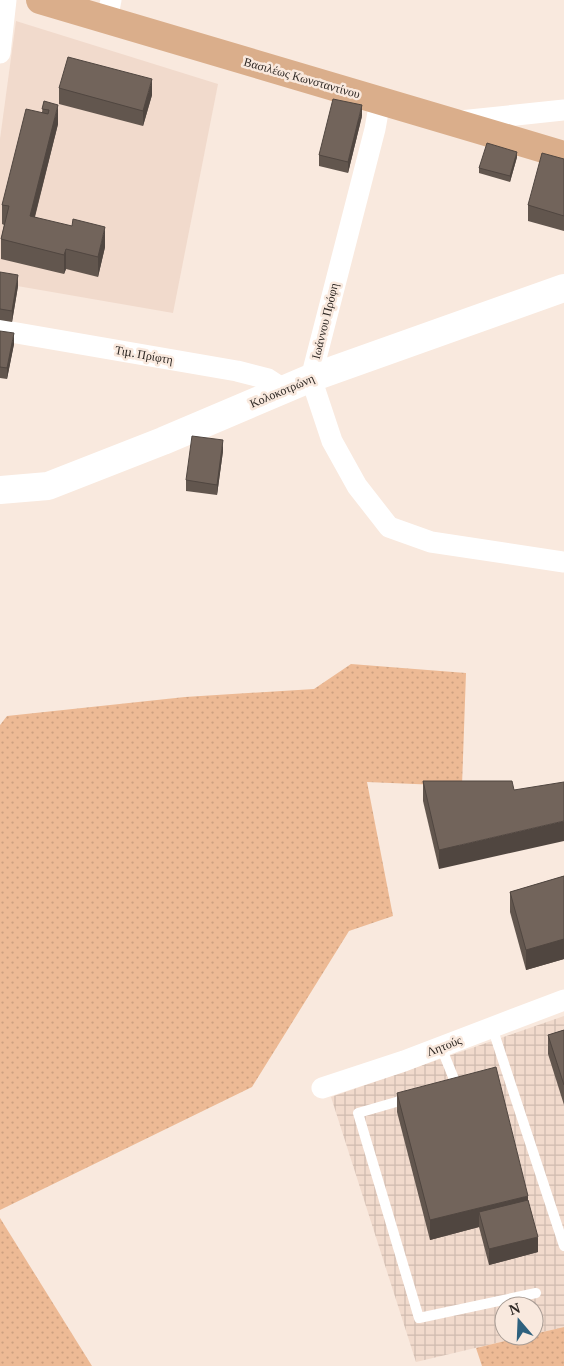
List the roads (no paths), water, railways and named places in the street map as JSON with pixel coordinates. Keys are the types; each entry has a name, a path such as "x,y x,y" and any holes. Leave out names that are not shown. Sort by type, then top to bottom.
{"main road":[{"name":"Βασιλέως Κωνσταντίνου","path":"40,0 109,10 380,101 452,122 484,138 524,149 564,155"}],"street":[{"path":"0,52 6,0"},
{"name":"Ιωάννου Πρόφη","path":"311,378 375,129 380,101"},
{"path":"452,122 564,110"},
{"name":"Κολοκοτρώνη","path":"0,490 48,486 163,441 311,378 564,288"},
{"name":"Τιμ. Πρίφτη","path":"0,330 237,371 268,378 285,390"},
{"path":"311,378 332,441 357,486 389,526 431,542 564,562"},
{"name":"Λητούς","path":"322,1088 404,1061 564,1000"}],"lane":[{"path":"492,1027 564,1246"},
{"path":"438,1090 456,1084 441,1047"},
{"path":"420,1095 358,1113 419,1318 536,1293"}]}
